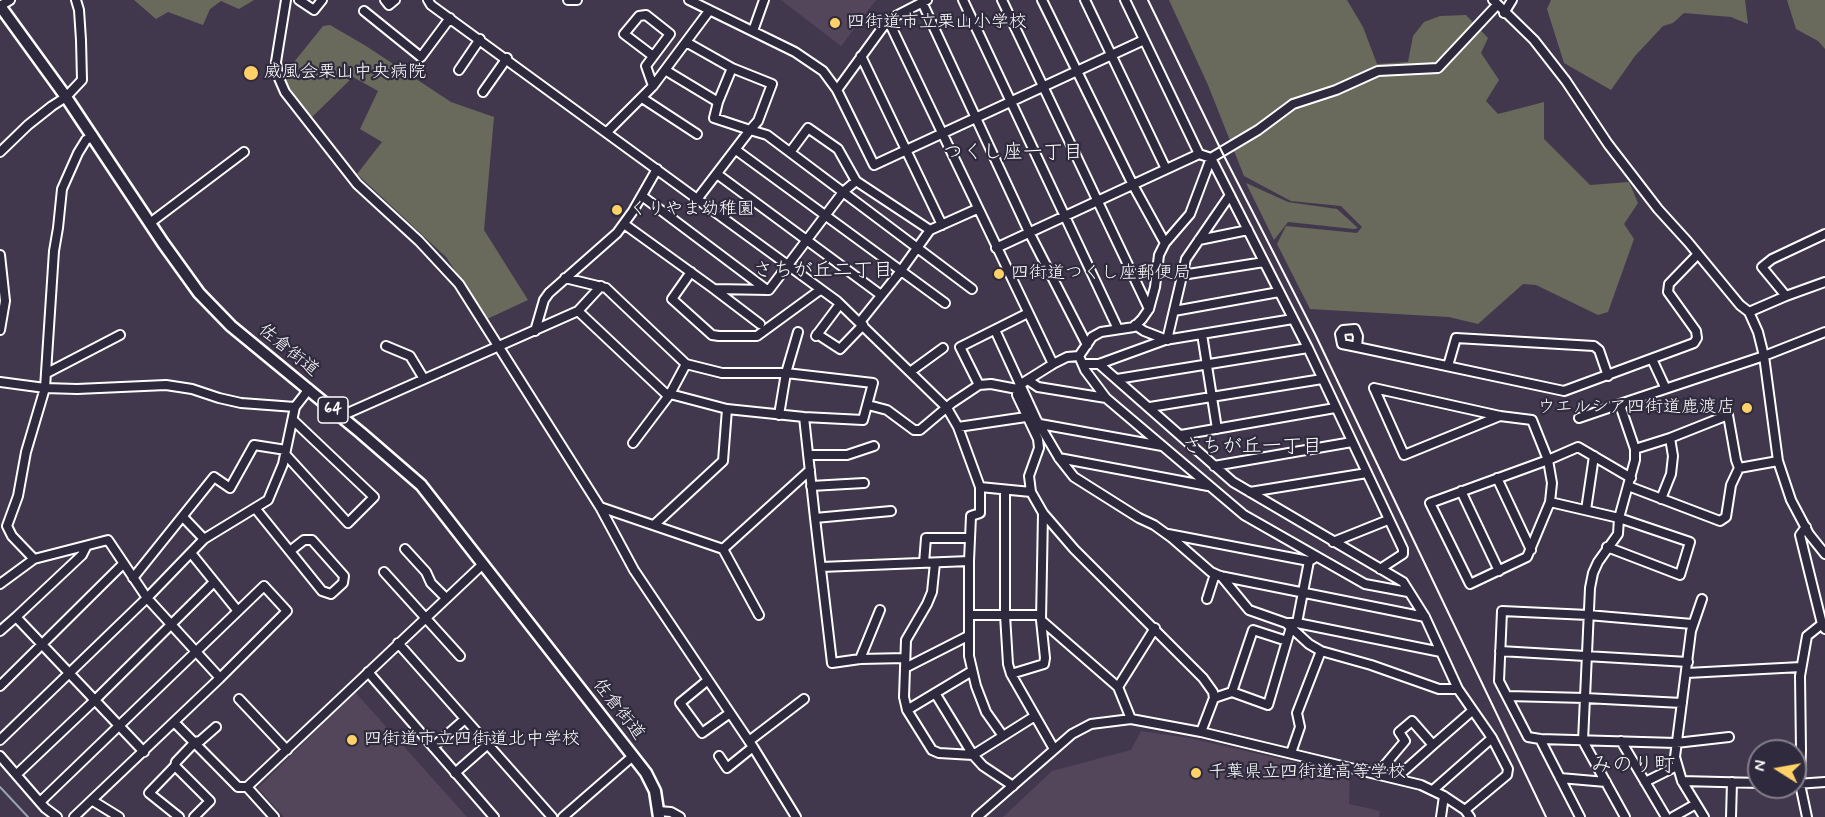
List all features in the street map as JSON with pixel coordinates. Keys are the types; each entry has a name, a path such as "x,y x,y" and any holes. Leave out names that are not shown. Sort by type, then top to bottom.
{"main road":[{"name":"佐倉街道","path":"0,6 93,136 182,270 231,326 421,485 652,782 659,814"}],"street":[{"path":"0,6 10,0"},
{"path":"0,152 44,112 66,97 82,80 79,10 76,0"},
{"path":"286,0 276,62 278,76 285,92 357,184 441,263 459,284 600,507 634,570 751,744 796,817"},
{"path":"299,0 314,10 322,0"},
{"path":"385,0 389,5 395,0"},
{"path":"428,0 840,304 947,408 958,427 980,487 980,513 971,516 970,538 968,636 972,671 986,712 1003,736"},
{"path":"436,8 441,0"},
{"path":"568,0 577,0"},
{"path":"689,0 810,60 823,71 837,90 874,165 1144,40"},
{"path":"753,31 764,0"},
{"path":"963,0 1118,329"},
{"path":"1002,0 1149,309"},
{"path":"1042,0 1133,184 1165,243"},
{"path":"1085,0 1166,170"},
{"path":"1125,0 1199,154"},
{"path":"1504,13 1512,0"},
{"path":"837,90 888,20 925,1 1029,232 1087,345"},
{"path":"1408,592 1365,584 1244,515 1106,398 1085,370 1081,360 1092,337 1101,332 1135,325 1149,309 1155,287 1159,255 1165,243 1190,214 1211,158 1258,130 1293,104 1336,90 1378,71 1438,68 1495,3 1539,48 1566,81 1608,144 1659,209 1740,305 1749,312 1758,332 1764,356 1779,461 1791,500 1825,554"},
{"path":"364,11 421,57 450,18"},
{"path":"607,132 653,86 709,11"},
{"path":"653,56 624,34 639,16 646,15 670,34 646,66 653,86"},
{"path":"888,20 1053,364"},
{"path":"459,70 480,39"},
{"path":"686,42 732,68 772,84 758,121 698,198"},
{"path":"861,56 942,225"},
{"path":"483,92 507,58"},
{"path":"732,68 714,118 767,135 972,289"},
{"path":"665,70 718,102"},
{"path":"642,98 697,134"},
{"path":"791,151 808,128 838,149 856,181 930,230"},
{"path":"34,559 12,536 7,526 18,496 26,452 45,388 54,251 62,189 78,153 86,140 93,136"},
{"path":"736,150 945,303"},
{"path":"150,223 244,152"},
{"path":"996,248 1199,154 1211,158 1308,348 1403,549 1403,554 1380,569"},
{"path":"535,331 544,300 565,278 617,233 657,169"},
{"path":"717,174 881,295"},
{"path":"767,290 843,192 856,181"},
{"path":"1167,340 1186,259 1230,195"},
{"path":"642,196 767,290"},
{"path":"840,304 816,336 840,349 930,230 977,209"},
{"path":"624,224 760,324"},
{"path":"1199,240 1248,230"},
{"path":"1786,296 1762,267 1772,259 1825,234"},
{"path":"1357,347 1564,391 1694,343 1697,338 1696,331 1668,292 1669,284 1698,254"},
{"path":"0,255 5,302 0,330"},
{"path":"1182,275 1264,262"},
{"path":"691,272 672,299 712,335 719,336 757,336 820,290"},
{"path":"565,278 606,288 686,364 722,373 786,373 873,383 863,420 727,410 665,393 578,311"},
{"path":"1749,312 1825,282"},
{"path":"341,416 578,311 601,286"},
{"path":"714,289 767,290"},
{"path":"1174,311 1279,292"},
{"path":"979,385 960,347 1028,313"},
{"path":"1099,364 1167,340 1293,319"},
{"path":"1135,325 1167,340"},
{"path":"995,330 1040,424 1059,458 1074,477 1167,534 1217,575 1249,609 1291,624 1441,652"},
{"path":"779,415 786,373 798,332"},
{"path":"1579,418 1665,387 1764,356 1825,332"},
{"path":"1202,334 1218,429"},
{"path":"47,373 120,335"},
{"path":"1448,366 1456,338 1594,346 1599,350 1608,376"},
{"path":"386,346 410,356 424,379"},
{"path":"910,372 943,348"},
{"path":"1117,379 1308,348"},
{"path":"976,817 1054,748 1084,726 1131,719 1201,732 1421,784 1444,796 1468,814 1506,775 1508,769 1492,738 1458,689 1425,617 1403,582 1233,482 1150,406 1099,364 1067,357 1022,384 1017,395 1038,439 1039,448 1029,476 1031,492 1043,513 1074,549 1155,628 1203,678 1213,692 1214,698 1201,732"},
{"path":"1652,359 1665,387"},
{"path":"633,443 670,394 686,364"},
{"path":"1150,406 1322,379"},
{"path":"0,382 45,388 101,389 165,385 192,389 230,401 295,407"},
{"path":"868,405 887,410 914,430 920,430 951,403 979,385 1022,384 1106,398"},
{"path":"1500,416 1404,455 1374,388 1500,416 1532,420 1548,459 1552,483 1550,502 1527,557 1470,585 1430,502 1497,478 1548,459 1578,447 1631,478"},
{"path":"0,740 147,598 204,539 268,500 286,452 295,407 309,389"},
{"path":"1623,403 1621,408 1635,449 1635,460 1619,518 1618,534 1593,573 1588,615 1583,741 1625,817"},
{"path":"1181,435 1335,408"},
{"path":"654,525 723,461 727,410"},
{"path":"1628,486 1720,521 1726,517 1731,485 1739,468 1728,415 1635,449"},
{"path":"804,417 832,663 860,658 905,657"},
{"path":"958,427 1026,417"},
{"path":"133,578 214,477 230,488 254,445 286,452 348,523 374,497 293,420"},
{"path":"1040,424 1162,446"},
{"path":"1661,499 1671,474 1673,456 1670,438"},
{"path":"1214,466 1352,442"},
{"path":"808,455 847,455 874,446"},
{"path":"1586,510 1594,456"},
{"path":"1059,458 1209,486"},
{"path":"1739,468 1779,461"},
{"path":"723,549 810,470"},
{"path":"1250,492 1367,473"},
{"path":"1497,478 1531,550"},
{"path":"812,486 864,483"},
{"path":"980,487 1031,492"},
{"path":"1005,491 1005,615 1008,664 1011,674 1054,748"},
{"path":"1461,491 1498,571"},
{"path":"1550,502 1619,518 1690,542 1680,575 1607,548"},
{"path":"600,507 723,549 759,615"},
{"path":"255,508 322,591 331,594 343,583 344,576 312,540 304,540 290,551"},
{"path":"815,518 891,511"},
{"path":"1011,674 1044,664 1046,658 1041,618 1043,513"},
{"path":"183,517 204,539"},
{"path":"1333,542 1388,520"},
{"path":"1799,739 1801,667 1807,636 1823,627 1800,535 1806,527"},
{"path":"1167,534 1309,561 1318,557"},
{"path":"924,563 926,538 970,538"},
{"path":"0,584 34,559 108,540 147,598 220,678"},
{"path":"0,632 82,555 86,547"},
{"path":"405,549 426,572 431,583 446,598"},
{"path":"191,553 237,610"},
{"path":"820,567 969,561"},
{"path":"1214,698 1232,692 1268,705 1303,591 1309,561"},
{"path":"935,563 932,592 906,640 904,668 904,697 907,710 932,750 939,753 973,755 1035,716"},
{"path":"0,686 123,564"},
{"path":"174,722 238,788 247,787 483,564"},
{"path":"384,572 460,656"},
{"path":"1217,575 1425,617"},
{"path":"1207,599 1217,575"},
{"path":"16,774 94,701 214,582"},
{"path":"40,802 264,586 287,611 75,817"},
{"path":"1702,599 1692,624 1675,757 1682,781 1704,817"},
{"path":"860,658 880,610"},
{"path":"1692,624 1588,615 1502,611 1499,681 1528,737 1676,743 1729,738"},
{"path":"969,615 1041,618 1118,687 1131,719"},
{"path":"16,617 144,752"},
{"path":"1291,624 1309,644 1321,651 1371,665 1439,689 1458,689"},
{"path":"1118,687 1155,628"},
{"path":"1232,692 1253,630 1287,640"},
{"path":"904,668 968,636"},
{"path":"398,643 552,817"},
{"path":"1291,753 1300,727 1297,713 1321,651"},
{"path":"1500,651 1688,662"},
{"path":"1687,673 1801,667"},
{"path":"907,710 972,671"},
{"path":"368,672 494,817"},
{"path":"708,680 680,703 702,733 730,713"},
{"path":"935,693 973,755 983,766 1013,786"},
{"path":"1508,696 1682,704"},
{"path":"239,699 287,750"},
{"path":"719,756 727,768 751,744 804,699"},
{"path":"1396,778 1472,711"},
{"path":"433,747 465,719"},
{"path":"1378,774 1405,741 1399,732 1412,721 1433,745"},
{"path":"179,817 149,793 195,742 200,741 216,727"},
{"path":"1432,790 1492,738"},
{"path":"1540,739 1580,817"},
{"path":"1621,741 1646,782 1662,816"},
{"path":"455,773 488,744"},
{"path":"0,756 40,802 57,817"},
{"path":"563,817 633,756"},
{"path":"175,766 210,801 194,817"},
{"path":"1646,782 1677,766"},
{"path":"1560,778 1606,782"},
{"path":"1682,781 1747,783"},
{"path":"1731,817 1732,782"},
{"path":"1807,783 1825,782"},
{"path":"247,787 274,817"},
{"path":"1441,817 1444,796"},
{"path":"1802,799 1807,817"},
{"path":"93,801 119,817"},
{"path":"1673,817 1696,804"},
{"path":"659,814 671,812 680,817"}],"shaded area":[{"name":"四街道市立栗山小学校","path":"781,0 876,0 841,46"},
{"name":"四街道市立四街道北中学校","path":"355,692 467,817 284,817 258,788"},
{"name":"千葉県立四街道高等学校","path":"1141,731 1189,738 1350,775 1349,804 1380,811 1379,817 1003,817 1052,771 1131,750"}],"green space":[{"path":"134,0 254,0 239,9 221,1 210,9 203,25 168,12 156,19"},
{"path":"1169,0 1347,0 1363,27 1377,64 1408,62 1413,36 1424,22 1440,16 1466,15 1488,38 1481,53 1499,80 1486,101 1498,114 1544,102 1544,139 1590,185 1629,182 1638,203 1624,224 1634,239 1608,312 1598,315 1536,285 1523,284 1478,324 1449,317 1310,309 1277,244 1286,226 1357,233 1362,227 1341,206 1291,201 1244,176 1208,85"},
{"path":"1551,0 1745,0 1748,24 1731,17 1684,13 1673,23 1663,26 1635,56 1611,90 1564,63 1547,9"},
{"path":"1787,0 1825,0 1825,49 1818,41 1796,29"},
{"path":"330,25 451,102 494,117 484,230 528,300 487,319 446,257 357,174 382,142 360,129 378,91 353,77 311,118 282,77 323,26"},
{"path":"1246,183 1288,202 1337,209 1358,228 1288,222 1274,240"}],"waterway":[{"path":"0,787 28,817"}],"railway":[{"path":"1148,0 1315,334 1546,817"}],"place":[{"name":"四街道市立栗山小学校","path":"835,23"},
{"name":"威風会栗山中央病院","path":"251,73"},
{"name":"くりやま幼稚園","path":"617,210"},
{"name":"四街道つくし座郵便局","path":"999,274"},
{"name":"ウエルシア四街道鹿渡店","path":"1747,408"},
{"name":"四街道市立四街道北中学校","path":"352,740"},
{"name":"千葉県立四街道高等学校","path":"1196,773"}],"district":[{"name":"つくし座一丁目","path":"1013,154"},
{"name":"さちが丘二丁目","path":"823,272"},
{"name":"さちが丘一丁目","path":"1252,448"},
{"name":"みのり町","path":"1633,767"}]}
